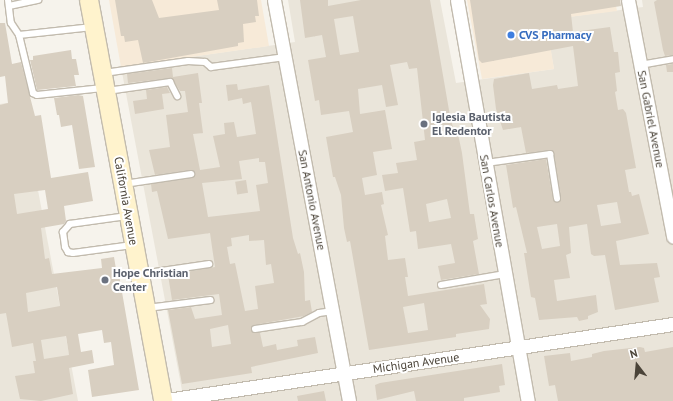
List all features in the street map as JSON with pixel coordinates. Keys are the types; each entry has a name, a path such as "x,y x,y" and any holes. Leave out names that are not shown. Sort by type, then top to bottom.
{"main road":[{"name":"California Avenue","path":"89,0 162,401"}],"street":[{"name":"San Antonio Avenue","path":"274,0 349,401"},
{"name":"San Carlos Avenue","path":"457,0 528,401"},
{"name":"San Gabriel Avenue","path":"628,0 673,237"},
{"name":"Michigan Avenue","path":"162,401 673,324"}],"lane":[{"path":"38,0 8,3 11,23 19,34 30,85 36,95 105,84 188,61 205,62 211,67 285,57"},
{"path":"19,34 94,27"},
{"path":"640,65 673,59"},
{"path":"105,84 170,82 177,96"},
{"path":"486,163 550,154 558,198"},
{"path":"123,184 190,174"},
{"path":"128,215 70,224 64,232 65,247 68,252 73,254 134,245"},
{"path":"139,274 209,264"},
{"path":"441,285 505,274"},
{"path":"146,309 211,300"},
{"path":"255,329 302,322 319,313 333,311"}],"shaded area":[{"path":"109,0 261,0 269,46 121,67"},
{"path":"288,0 440,0 456,83 554,69 545,20 643,7 642,0 673,0 673,401 184,401 121,67 295,42"},
{"name":"CVS Pharmacy","path":"467,0 615,0 617,11 546,20 554,69 482,79"},
{"path":"21,101 78,401 0,401 0,104"}],"building":[{"path":"115,0 152,0 159,18 219,10 217,0 257,0 259,16 255,16 256,22 243,24 244,42 238,43 238,46 143,63 138,40 125,42 124,36 121,36"},
{"path":"300,0 328,0 328,6 361,0 430,0 450,116 455,135 458,134 462,153 470,214 474,214 478,239 473,241 479,274 441,280 438,266 455,263 451,244 418,249 416,231 410,232 403,188 385,191 382,175 398,173 396,163 417,160 414,142 425,140 417,68 409,69 407,62 390,65 398,105 386,107 382,85 358,89 360,114 385,110 392,149 373,152 377,175 362,178 365,195 382,192 384,204 381,205 388,235 385,236 388,260 405,258 408,277 405,277 408,296 484,284 487,304 480,305 490,319 489,329 456,334 456,337 369,350 350,241 347,242 344,228 341,195 335,177 333,177 326,137 353,132 349,111 321,115 319,100 315,101 308,60 326,57 322,35 305,38","holes":["353,16 359,52 340,55 334,19","447,199 451,218 429,222 426,204","424,303 428,330 408,333 403,307"]},
{"path":"470,0 620,0 621,6 571,14 573,32 610,27 614,52 618,52 620,72 615,73 617,91 615,92 618,110 623,109 626,113 636,168 625,170 629,192 631,192 632,196 639,194 649,234 616,241 620,265 657,263 660,277 654,278 659,302 615,310 605,255 594,256 591,254 587,224 569,227 571,253 566,255 570,278 554,280 557,301 596,295 598,312 588,316 588,319 579,321 577,317 539,320 535,298 531,297 524,253 527,253 516,207 513,208 506,165 546,159 553,199 558,202 561,197 554,153 550,150 526,153 521,127 503,130 496,109 493,85 494,79 529,73 532,89 557,85 558,89 578,86 573,46 482,63 479,60","holes":["617,202 621,223 601,226 597,205","557,224 560,246 542,249 537,227"]},
{"path":"657,0 673,0 673,55 665,56 663,50 654,2"},
{"path":"0,23 5,23 12,64 21,62 35,116 41,115 51,178 88,172 93,201 64,206 66,221 64,224 41,228 45,259 49,258 52,274 102,268 101,259 114,257 116,269 118,269 139,390 92,397 88,370 114,365 111,342 104,343 102,330 78,334 81,352 92,350 94,363 69,368 73,394 41,401 20,399 15,376 35,373 33,361 36,361 33,343 12,347 6,313 0,314 0,105 8,103 5,76 0,77","holes":["45,190 48,209 17,214 14,194","57,287 60,306 28,312 26,293","66,336 69,355 44,359 41,340"]},
{"path":"71,50 72,59 76,59 79,75 74,75 76,86 37,90 30,60 33,60 33,56"},
{"path":"673,64 673,72 667,72 666,65"},
{"path":"172,68 173,77 198,73 202,103 199,103 203,133 193,134 200,170 220,167 213,136 225,134 224,123 234,122 237,137 256,134 251,102 243,104 242,98 228,101 226,85 237,84 238,90 269,85 293,238 298,254 300,253 304,272 305,301 310,300 312,312 304,316 254,325 251,330 254,333 260,333 263,347 276,344 277,350 298,346 297,340 315,337 318,353 251,367 252,373 182,384 168,310 191,307 195,319 222,315 219,294 172,300 168,275 215,267 210,233 168,239 157,191 152,192 151,184 192,178 195,175 191,170 155,175 149,150 170,147 166,115 188,112 185,91 180,91 172,78 128,83 127,74","holes":["259,158 259,162 265,162 268,183 256,185 260,211 208,217 202,183 242,179 239,161","249,235 249,241 264,240 266,265 271,264 274,283 255,286 258,309 245,311 235,263 230,264 227,247 232,246 231,238","228,325 231,344 212,347 210,329"]},
{"path":"167,87 170,93 162,94 164,109 135,114 133,101 147,99 146,90"},
{"path":"78,95 83,96 95,167 79,169 72,125 61,127 54,98"},
{"path":"246,180 248,193 237,195 235,182"},
{"path":"640,347 644,348 645,352 673,347 673,401 558,401 555,385 549,386 544,356 570,353 571,361 592,357 592,354 604,351"},
{"path":"502,364 505,385 499,386 500,392 464,398 464,401 416,401 414,391 377,400 375,385 380,383"},
{"path":"324,391 326,401 298,401 297,396"}],"place":[{"name":"CVS Pharmacy","path":"511,35"},
{"name":"Iglesia Bautista El Redentor","path":"424,124"},
{"name":"Hope Christian Center","path":"105,280"}]}
